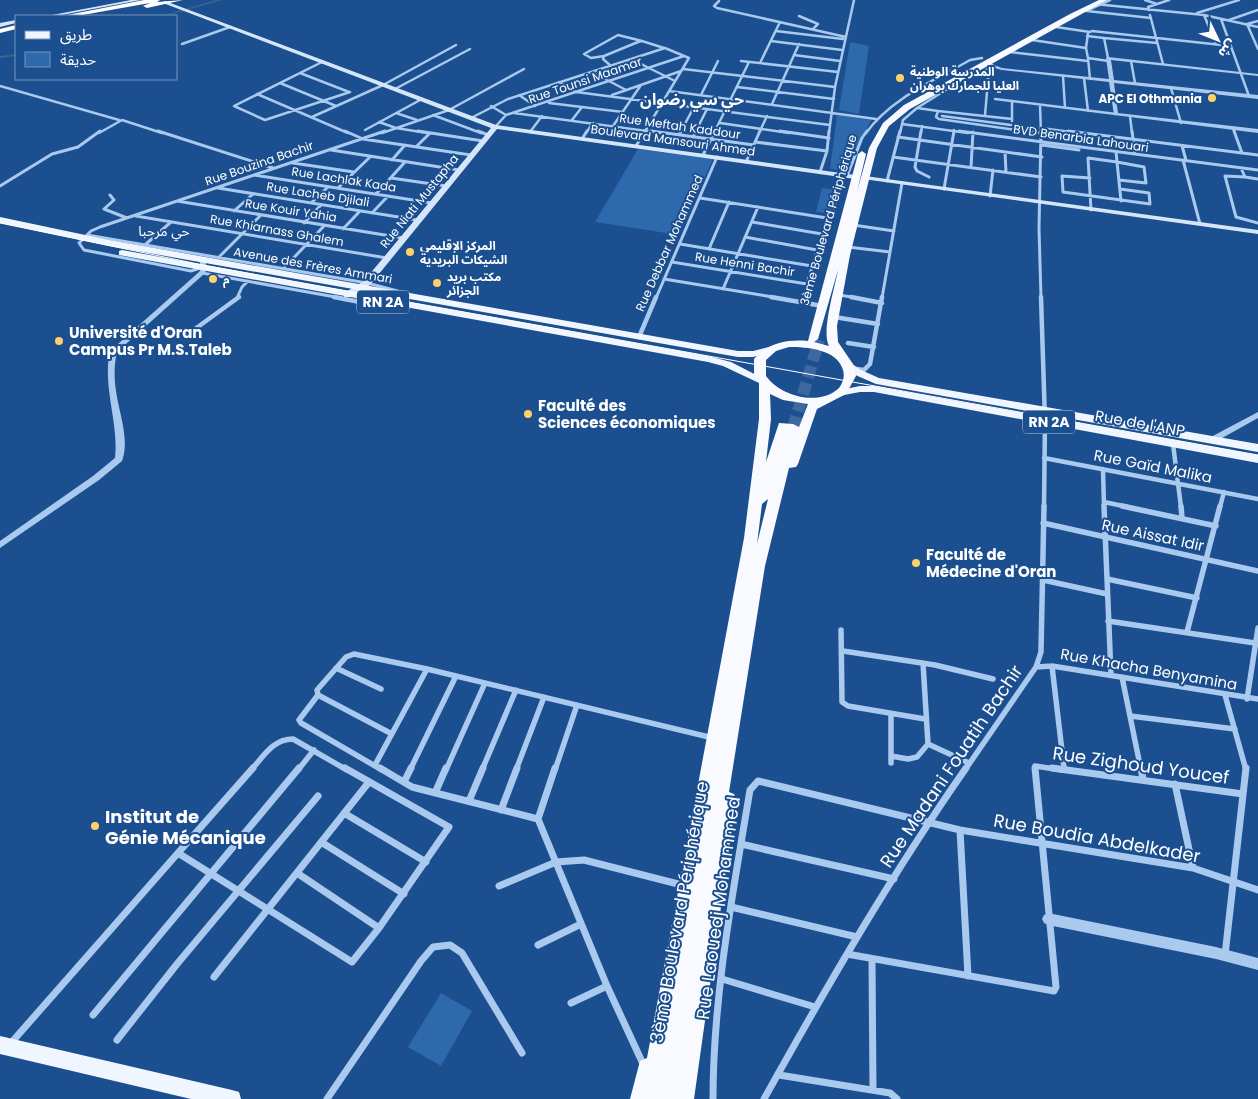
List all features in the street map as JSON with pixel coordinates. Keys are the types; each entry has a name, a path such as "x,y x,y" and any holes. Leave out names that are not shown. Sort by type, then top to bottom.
{"highway":[{"path":"72,15 156,0"},
{"path":"94,15 179,0"},
{"name":"3ème Boulevard Périphérique","path":"843,262 815,339 827,292 843,244 853,225 872,148 886,125 907,108 969,72 1099,2"},
{"name":"3ème Boulevard Périphérique","path":"846,362 832,342 831,336 840,295 843,244 851,176 873,130 882,118 898,106 986,63 1054,19 1099,2"},
{"path":"0,30 15,27"},
{"path":"0,35 15,31"},
{"path":"640,1099 682,885 706,781 722,736 765,419 763,382 758,370 759,364 769,350 785,344 804,333 811,323 834,246 843,244"},
{"path":"758,566 770,537 808,414 812,407 840,393 850,378 846,362 818,345 785,344"},
{"path":"763,382 771,389 790,398 823,400"},
{"name":"3ème Boulevard Périphérique","path":"669,1099 722,736 788,427 750,538"},
{"name":"3ème Boulevard Périphérique","path":"684,1099 725,828 731,760 722,736"},
{"path":"650,1099 706,781"}],"main road":[{"path":"55,15 139,0"},
{"name":"Boulevard Mansouri Ahmed","path":"165,2 495,127 851,176"},
{"path":"0,25 15,22"},
{"name":"Rue Niati Mustapha","path":"347,295 363,285 387,258 495,127"},
{"path":"866,178 1200,224 1257,234"},
{"name":"Avenue des Frères Ammari","path":"0,220 83,236 144,245 201,269 282,270 746,355 769,350"},
{"name":"Avenue des Frères Ammari","path":"0,228 83,236 201,269 708,359 741,370 763,382"},
{"name":"Rue de l'ANP","path":"846,362 876,381 1173,444 1258,459"},
{"name":"Rue de l'ANP","path":"840,393 860,389 874,390 1258,448"},
{"path":"4,1046 232,1099"}],"street":[{"path":"820,172 827,151 835,87 854,0"},
{"path":"997,56 1010,52 1099,2 1110,0"},
{"path":"1145,0 1157,4"},
{"path":"1163,64 1148,7 1169,0"},
{"path":"1194,14 1238,0"},
{"path":"719,2 714,6 845,38"},
{"path":"1099,2 1149,10 1204,15 1258,27"},
{"path":"1228,20 1258,10"},
{"path":"1086,11 1151,18"},
{"path":"1204,15 1216,44"},
{"path":"799,16 818,24 813,29"},
{"path":"1221,19 1249,96"},
{"path":"1247,24 1258,21"},
{"path":"760,63 780,22"},
{"path":"1247,24 1258,49"},
{"path":"182,44 230,27"},
{"path":"1056,27 1231,46"},
{"path":"776,31 845,38"},
{"path":"1090,32 1087,36 1086,48 1090,79"},
{"path":"636,146 689,58 664,48 642,41 618,35 584,54 590,58 604,56 642,41"},
{"path":"1087,36 1158,43"},
{"path":"1104,38 1116,114"},
{"path":"1032,40 1086,48"},
{"path":"771,41 842,50"},
{"path":"772,104 799,44"},
{"path":"312,117 383,85 456,45"},
{"path":"471,118 491,106 519,95 664,48"},
{"path":"395,89 470,49"},
{"path":"1010,52 1131,61 1258,74"},
{"path":"794,55 840,61"},
{"path":"604,56 603,60 611,66"},
{"name":"Rue Tounsi Maamar","path":"495,127 506,115 684,56"},
{"path":"631,59 675,81"},
{"path":"851,176 862,138 876,119 897,102 970,60 1002,69 1258,97"},
{"path":"701,95 718,61"},
{"path":"741,61 838,72"},
{"path":"1131,61 1135,83"},
{"path":"300,73 350,92 265,120 234,106 257,94 322,62"},
{"path":"703,155 749,62"},
{"path":"887,181 902,124 908,115 986,63"},
{"path":"985,115 986,63"},
{"name":"Rue Bouzina Bachir","path":"83,236 135,215 449,110 524,69"},
{"path":"609,96 682,70 835,87"},
{"path":"592,72 626,90"},
{"path":"1064,76 1065,108"},
{"path":"1084,78 1088,111"},
{"path":"559,82 576,92 830,125"},
{"path":"280,83 336,106"},
{"path":"613,126 641,85"},
{"path":"0,86 178,136 274,168"},
{"path":"737,87 834,99"},
{"path":"1171,88 1181,123"},
{"path":"669,91 876,119"},
{"path":"257,94 363,139 471,155"},
{"path":"519,95 535,106"},
{"path":"336,98 347,102"},
{"path":"995,99 1258,131"},
{"path":"365,130 422,100"},
{"path":"1011,127 1012,101"},
{"path":"546,102 622,112"},
{"name":"Rue Madani Fouatih Bachir","path":"764,1099 846,954 928,823 1036,667 1041,652 1044,416 1039,202 1042,157 1040,105"},
{"path":"491,106 506,115"},
{"path":"572,120 582,107"},
{"path":"679,135 694,107"},
{"path":"693,137 707,108"},
{"path":"917,108 1012,119"},
{"path":"938,111 937,116 939,119 1011,127 1041,133"},
{"name":"Rue Meftah Kaddour","path":"514,112 693,137 827,151"},
{"path":"396,113 418,120"},
{"path":"433,115 486,138"},
{"path":"530,132 542,116"},
{"path":"746,162 767,116"},
{"path":"1130,116 1135,154"},
{"path":"0,186 52,154 61,150 71,150 119,120"},
{"path":"379,122 396,128 486,138"},
{"path":"582,139 593,123"},
{"path":"720,124 829,138"},
{"name":"BVD Benarbia Lahouari","path":"902,124 1258,170"},
{"path":"922,126 915,167 917,171 929,177"},
{"path":"1042,128 1258,155"},
{"path":"1233,128 1242,153"},
{"path":"944,189 954,130"},
{"path":"971,167 973,132"},
{"path":"416,147 430,133"},
{"path":"898,137 1042,157"},
{"path":"392,160 405,145"},
{"path":"1182,146 1200,224"},
{"path":"328,150 459,170"},
{"path":"1005,152 1006,172"},
{"path":"1116,153 1121,201"},
{"path":"338,188 370,156"},
{"name":"Rue Debbar Mohammed","path":"639,336 717,157"},
{"path":"893,157 1041,177"},
{"path":"1091,210 1088,158 1144,167 1147,182 1119,180"},
{"path":"291,162 354,172"},
{"path":"376,194 405,162"},
{"path":"1241,168 1245,177"},
{"path":"990,196 993,170"},
{"name":"Rue Lachlak Kada","path":"253,175 432,203"},
{"path":"1090,178 1062,176 1063,192 1150,204 1149,193 1120,189"},
{"path":"1258,179 1225,176 1237,219 1258,223"},
{"path":"391,178 446,186"},
{"path":"846,362 864,370 870,367 902,183"},
{"path":"311,203 328,186"},
{"name":"Rue Lacheb Djilali","path":"217,188 417,220"},
{"path":"234,211 253,194"},
{"path":"110,195 114,200 104,210 128,218"},
{"path":"372,213 388,196"},
{"path":"700,198 758,207 723,289"},
{"name":"Rue Kouir Yahia","path":"176,201 403,238"},
{"path":"709,249 729,202"},
{"path":"304,223 322,205"},
{"name":"Rue Henni Bachir","path":"672,262 806,284 827,218 758,207"},
{"path":"343,229 360,211"},
{"name":"Rue Khiarnass Ghalem","path":"135,215 387,258"},
{"path":"220,256 260,216"},
{"path":"144,245 171,222"},
{"path":"752,222 822,234"},
{"path":"853,225 894,231"},
{"path":"144,245 220,256 282,270 324,226"},
{"path":"745,237 817,250"},
{"path":"680,244 812,266"},
{"path":"843,244 890,252"},
{"path":"0,545 96,478 119,459 111,373 111,358 114,351 201,269 248,281 360,302 392,303"},
{"path":"664,279 817,305"},
{"path":"195,328 239,297 242,287 248,281"},
{"path":"840,295 882,303"},
{"path":"834,317 878,324"},
{"path":"848,342 874,347"},
{"path":"1212,440 1258,415"},
{"path":"1173,444 1182,518"},
{"name":"Rue Gaïd Malika","path":"1044,458 1258,499"},
{"path":"1103,469 1111,675"},
{"path":"1187,632 1208,560 1224,492"},
{"path":"1104,502 1216,526"},
{"name":"Rue Aissat Idir","path":"1043,523 1258,571"},
{"path":"1107,579 1197,598"},
{"path":"1043,580 1107,594"},
{"path":"1108,621 1255,643"},
{"path":"1247,699 1258,628"},
{"path":"841,630 843,650 842,702 848,706 925,719"},
{"path":"843,650 923,663 993,679"},
{"path":"538,819 435,793 404,782 299,720 318,695 317,690 346,657 354,654 722,736"},
{"path":"891,714 891,759 912,760 924,753 928,744 923,663"},
{"path":"1052,666 1064,768"},
{"name":"Rue Khacha Benyamina","path":"1036,667 1052,666 1247,699 1258,699"},
{"path":"336,668 381,689"},
{"path":"375,765 427,669"},
{"path":"404,782 456,676"},
{"path":"1122,677 1143,779"},
{"path":"435,793 485,683"},
{"path":"469,801 516,690"},
{"path":"318,695 392,734"},
{"path":"1225,695 1246,769 1225,955"},
{"path":"501,810 544,697"},
{"path":"577,705 538,819 607,986 646,1071"},
{"path":"1130,716 1235,729"},
{"path":"4,1046 274,744 283,739 293,738 449,828 404,894 355,960 349,961 178,852"},
{"path":"928,744 969,763"},
{"path":"93,1015 314,750"},
{"name":"Rue Zighoud Youcef","path":"1042,843 1034,766 1064,768 1243,794"},
{"name":"Rue Laouedj Mohammed","path":"713,1099 712,1062 722,978 731,906 751,787 755,782 762,780 928,823"},
{"path":"214,977 369,782"},
{"path":"1174,784 1193,868"},
{"path":"117,1040 318,796"},
{"path":"344,813 426,862"},
{"name":"Rue Boudia Abdelkader","path":"928,823 960,830 1193,868 1258,890"},
{"path":"960,830 968,976"},
{"path":"321,842 404,894"},
{"path":"846,954 1054,991 1056,988 1042,843"},
{"path":"741,844 894,879"},
{"path":"500,886 556,862 584,860 682,885"},
{"path":"297,873 379,928"},
{"path":"731,906 857,937"},
{"path":"1048,919 1225,955 1258,964"},
{"path":"538,945 581,924"},
{"path":"328,1099 421,961 433,947 450,945 462,953 522,1053"},
{"path":"872,959 872,1090"},
{"path":"722,978 815,1007"},
{"path":"571,1003 607,986"},
{"path":"779,1075 890,1093 897,1099"}],"green space":[{"path":"850,42 869,46 859,114 839,110"},
{"path":"837,115 871,120 847,171 830,169"},
{"path":"638,149 713,159 679,235 595,222"},
{"path":"822,188 841,190 834,214 816,212"},
{"path":"441,993 472,1011 441,1066 408,1047"}],"waterway":[{"path":"167,15 220,0"},
{"path":"0,57 15,55"}],"tunnel":[{"path":"793,428 819,340"}],"tram line":[{"path":"0,223 203,265 1258,455"}],"place":[{"name":"المدرسة الوطنية العليا للجمارك بوهران","path":"900,78"},
{"name":"APC El Othmania","path":"1212,98"},
{"name":"المركز الإقليمي الشيكات البريدية","path":"410,252"},
{"name":"م","path":"213,279"},
{"name":"مكتب بريد الجزائر","path":"437,283"},
{"name":"Université d'Oran Campus Pr M.S.Taleb","path":"59,341"},
{"name":"Faculté des Sciences économiques","path":"528,414"},
{"name":"Faculté de Médecine d'Oran","path":"916,563"},
{"name":"Institut de Génie Mécanique","path":"95,826"}],"district":[{"name":"حي سي رضوان","path":"692,99"},
{"name":"حي مرحبا","path":"164,231"}]}
